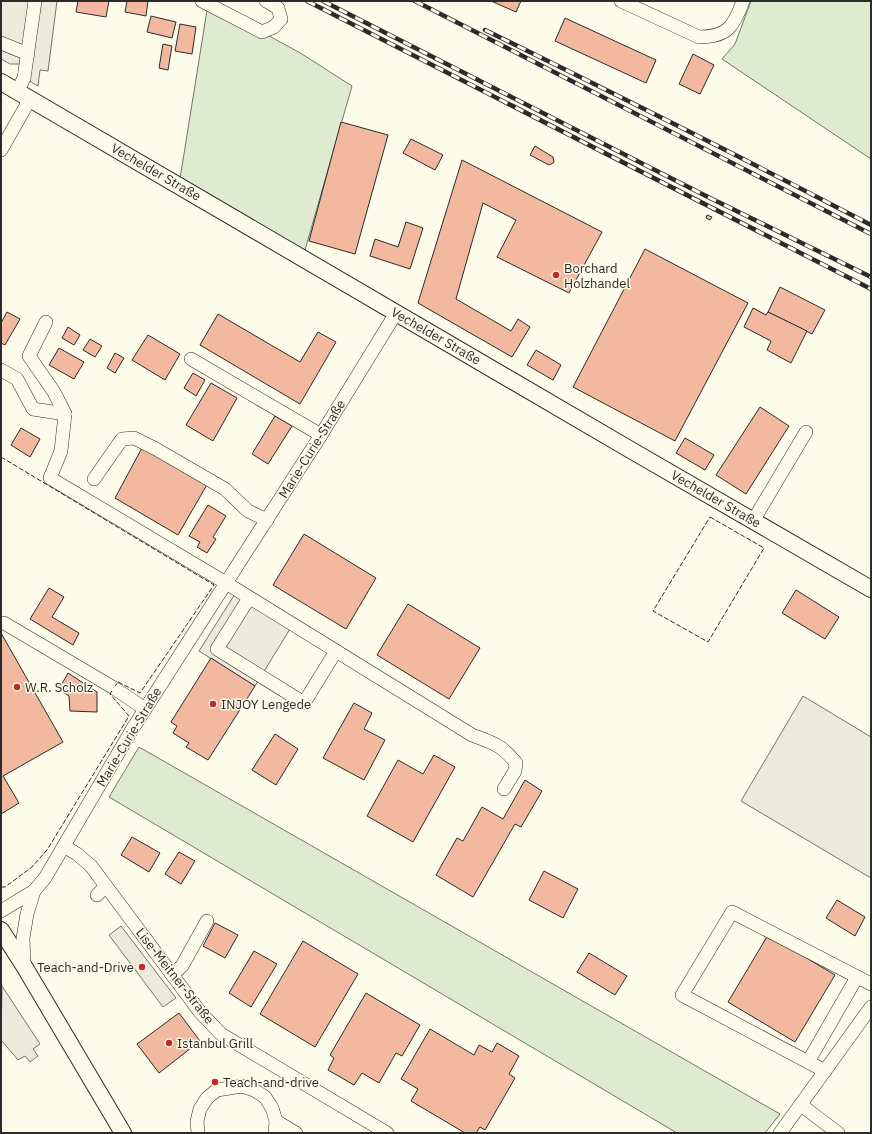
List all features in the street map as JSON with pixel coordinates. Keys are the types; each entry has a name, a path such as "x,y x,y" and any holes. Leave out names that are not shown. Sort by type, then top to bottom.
{"main road":[{"name":"Vechelder Straße","path":"1,82 871,589"},
{"path":"1,930 123,1133"}],"street":[{"path":"1,150 24,95 24,78 35,1"},
{"path":"205,2 222,1"},
{"path":"205,2 262,32 274,27 281,19 278,8 266,1"},
{"path":"621,1 700,37 709,37 726,31 736,20 742,1"},
{"path":"1,43 28,54"},
{"name":"Marie-Curie-Straße","path":"1,911 34,891 45,878 145,709 321,435 396,313"},
{"path":"46,322 29,356 54,392 65,414 61,451 50,478 226,583 472,735 494,743 506,750 516,763 515,771 504,789"},
{"path":"191,359 321,435"},
{"path":"1,370 17,379 33,409 65,414"},
{"path":"753,521 806,432"},
{"path":"94,479 122,439 134,438 225,489 248,511 267,520"},
{"path":"249,598 217,649 304,702 336,651"},
{"path":"1,623 4,623 25,635 114,688 145,709"},
{"name":"Lise-Meitner-Straße","path":"64,846 77,854 91,866 102,890 172,975 200,1012 221,1034 387,1133"},
{"name":"Marie-Curie-Straße","path":"24,966 23,938 27,914 34,891"},
{"path":"825,1071 682,995 732,912 871,984"},
{"path":"172,975 182,966 208,921"},
{"path":"808,1062 857,977"},
{"path":"780,1133 871,1007"},
{"path":"198,1133 197,1121 200,1109 207,1098 217,1090 242,1086 254,1090 265,1097 272,1108 275,1127 296,1133"},
{"path":"801,1105 838,1133"}],"green space":[{"path":"751,1 871,1 871,159 722,59 735,44"},
{"path":"208,4 302,54 352,86 305,250 294,253 179,185"},
{"path":"139,747 780,1114 765,1133 677,1133 109,797"}],"shaded area":[{"path":"1,1 57,1 48,71 40,70 38,86 24,78 21,64 10,64 1,59"},
{"path":"235,594 290,629 255,686 199,651"},
{"path":"803,696 871,737 871,878 741,801"},
{"name":"Teach-and-Drive","path":"121,926 176,998 163,1007 109,935"},
{"path":"2,986 40,1044 33,1049 38,1056 30,1062 25,1056 18,1060 1,1040"}],"building":[{"path":"78,1 109,1 106,17 76,12"},
{"path":"127,1 148,1 146,16 125,12"},
{"path":"491,1 521,1 516,12"},
{"path":"151,16 176,22 172,38 147,32"},
{"path":"565,18 656,60 646,83 555,41"},
{"path":"180,24 196,27 192,54 175,51"},
{"path":"163,44 172,46 168,70 159,68"},
{"path":"693,54 714,65 700,94 679,84"},
{"path":"341,122 388,135 355,254 309,241"},
{"path":"411,139 443,155 435,170 403,153"},
{"path":"535,146 553,157 554,162 549,165 530,155"},
{"name":"Borchard Holzhandel","path":"462,160 602,232 569,293 497,257 516,220 483,203 456,299 511,331 518,319 530,327 512,357 418,303"},
{"path":"707,215 712,217 710,220 706,218"},
{"path":"406,222 423,228 410,269 370,256 375,239 398,247"},
{"path":"645,249 748,303 675,441 573,387"},
{"path":"780,287 825,310 812,334 768,312"},
{"path":"753,308 766,315 768,312 807,331 791,363 767,350 771,341 744,327"},
{"path":"7,312 20,319 5,345 1,343 1,323"},
{"path":"218,314 300,362 318,332 336,342 300,404 200,345"},
{"path":"68,327 80,335 74,345 62,338"},
{"path":"148,335 180,354 165,380 132,360"},
{"path":"90,339 102,346 95,357 83,350"},
{"path":"59,348 84,362 74,379 49,365"},
{"path":"536,350 561,365 553,380 527,365"},
{"path":"115,353 124,358 115,373 107,368"},
{"path":"193,373 205,380 196,396 184,388"},
{"path":"211,383 237,398 213,441 186,425"},
{"path":"760,407 789,426 746,494 716,475"},
{"path":"275,416 292,426 268,464 252,454"},
{"path":"21,428 40,439 30,457 11,445"},
{"path":"685,438 714,455 705,470 676,453"},
{"path":"143,446 208,483 178,535 115,498"},
{"path":"208,505 226,516 213,537 216,539 207,553 197,547 200,542 189,536"},
{"path":"304,534 376,578 346,629 273,585"},
{"path":"49,588 64,597 52,617 79,633 73,645 30,619"},
{"path":"796,590 839,617 825,639 782,613"},
{"path":"408,604 480,648 449,699 377,655"},
{"name":"W.R. Scholz","path":"1,633 63,742 3,776 19,803 1,814"},
{"name":"INJOY Lengede","path":"211,658 255,686 208,760 186,747 189,743 173,733 177,726 171,722"},
{"path":"68,673 97,692 97,712 70,711 69,696 59,689"},
{"path":"354,703 372,713 364,729 385,740 364,780 323,758"},
{"path":"275,734 298,749 276,785 252,770"},
{"path":"434,755 455,767 413,842 367,816 398,760 423,774"},
{"path":"525,780 542,791 521,827 515,824 473,897 436,875 457,838 463,841 482,807 503,819"},
{"path":"132,837 160,853 149,872 121,855"},
{"path":"179,852 195,861 181,884 165,874"},
{"path":"544,871 578,889 563,918 529,900"},
{"path":"837,900 865,917 855,936 826,918"},
{"path":"215,923 238,935 225,958 203,946"},
{"path":"768,935 835,975 795,1042 728,1002"},
{"path":"303,941 358,974 315,1047 260,1014"},
{"path":"254,951 277,964 251,1007 229,993"},
{"path":"589,953 627,976 615,995 577,972"},
{"path":"366,993 420,1025 402,1056 396,1053 379,1083 362,1073 354,1085 328,1070 334,1058 330,1055"},
{"name":"Istanbul Grill","path":"179,1013 200,1041 159,1073 137,1044"},
{"path":"430,1029 474,1055 479,1045 492,1052 497,1043 519,1056 509,1074 515,1078 485,1130 480,1127 476,1133 465,1133 411,1101 418,1089 401,1079"}],"railway":[{"path":"307,1 871,289"},
{"path":"323,1 708,197 871,277"},
{"path":"415,1 871,234"},
{"path":"485,30 679,126 871,225"}],"fence":[{"path":"1,457 214,585 140,693 118,682 115,686"},
{"path":"710,517 764,548 708,642 653,611 710,517"},
{"path":"1,887 5,887 32,867 47,850 129,716 110,694 112,691"}],"place":[{"name":"Borchard Holzhandel","path":"556,275"},
{"name":"W.R. Scholz","path":"17,687"},
{"name":"INJOY Lengede","path":"213,704"},
{"name":"Teach-and-Drive","path":"142,967"},
{"name":"Istanbul Grill","path":"169,1043"},
{"name":"Teach-and-drive","path":"215,1082"}]}
